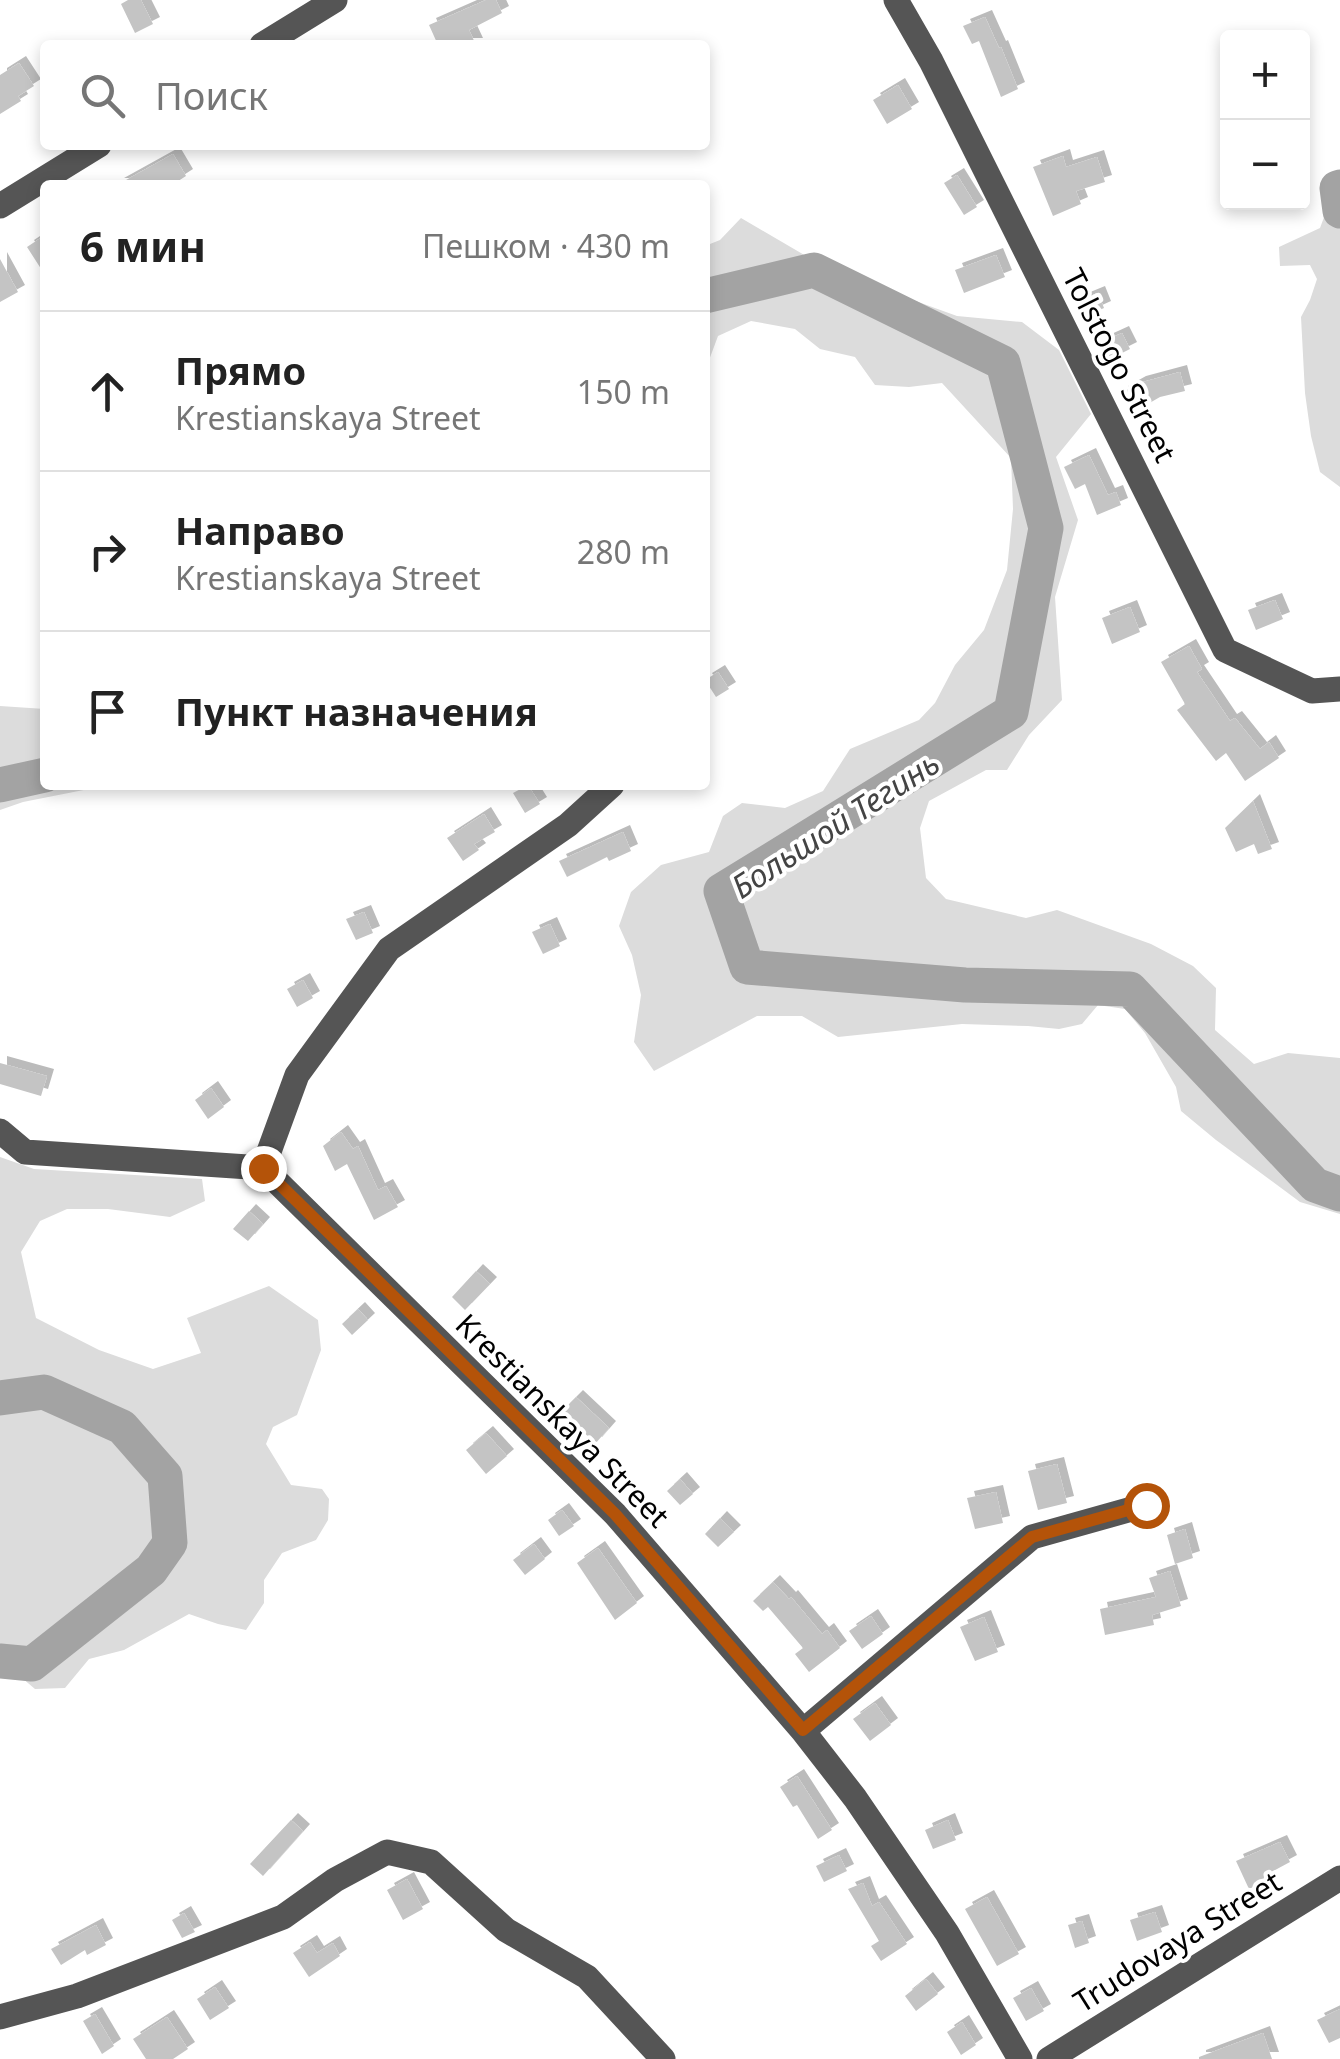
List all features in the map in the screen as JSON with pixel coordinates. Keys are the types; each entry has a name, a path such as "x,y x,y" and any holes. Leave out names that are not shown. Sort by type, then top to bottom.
{"street":[{"path":"270,40 335,0"},
{"name":"Tolstogo Street","path":"896,0 932,61 1225,650 1312,692 1340,689"},
{"path":"42,180 91,150"},
{"path":"0,206 40,181"},
{"path":"0,1131 26,1152 263,1168 297,1076 389,949 568,825 606,790"},
{"name":"Krestianskaya Street","path":"263,1168 615,1514 803,1730 855,1798 947,1933 1020,2059"},
{"path":"803,1730 1032,1537 1146,1505"},
{"path":"0,2017 77,1996 283,1917 335,1880 386,1852 431,1862 506,1930 587,1977 663,2059"},
{"name":"Trudovaya Street","path":"1049,2059 1340,1878"}],"shaded area":[{"path":"1340,171 1340,487 1320,472 1305,393 1301,317 1317,279 1310,265 1280,266 1279,247 1320,228 1332,196 1333,175"},
{"path":"741,218 806,256 910,299 957,316 1022,322 1059,350 1091,414 1056,457 1078,520 1055,597 1062,700 1029,735 1007,770 986,770 929,801 920,828 926,878 946,899 1026,918 1057,910 1151,944 1193,966 1216,988 1215,1030 1254,1064 1288,1053 1340,1058 1340,1214 1300,1202 1181,1111 1176,1087 1145,1033 1125,1009 1098,1005 1082,1024 1059,1029 962,1024 838,1037 802,1016 757,1016 654,1071 634,1042 641,995 632,955 619,926 631,892 661,865 709,852 723,816 742,803 785,808 823,791 850,749 919,720 935,703 955,665 984,630 1007,570 1013,509 1011,458 942,383 909,387 875,385 855,357 820,349 795,329 751,321 718,336 710,358 710,244 720,240"},
{"path":"0,706 40,709 40,790 84,790 0,810"},
{"path":"0,1157 34,1169 202,1179 205,1201 170,1217 108,1209 67,1209 40,1221 21,1252 36,1318 99,1350 153,1369 201,1353 187,1318 269,1286 318,1320 321,1350 297,1415 273,1427 266,1444 291,1485 322,1489 329,1499 328,1520 316,1540 282,1553 264,1580 264,1603 246,1630 189,1614 124,1650 89,1659 65,1688 35,1689 0,1662"}],"building":[{"path":"141,0 153,24 135,33 121,4"},
{"path":"486,0 496,0 502,13 469,30 474,40 436,40 429,25"},
{"path":"985,17 1018,89 1001,97 979,41 972,44 963,26"},
{"path":"19,63 34,86 18,96 21,101 0,114 0,75"},
{"path":"898,85 912,109 887,124 873,100"},
{"path":"173,154 186,176 180,180 126,180"},
{"path":"1063,156 1066,167 1097,157 1105,182 1076,191 1081,204 1053,216 1033,167"},
{"path":"957,175 977,207 964,215 944,183"},
{"path":"40,238 40,267 27,247"},
{"path":"996,255 1005,277 964,293 955,270"},
{"path":"0,259 18,292 0,302"},
{"path":"1098,293 1104,308 1082,318 1076,302"},
{"path":"1122,333 1130,349 1108,360 1100,343"},
{"path":"1180,372 1185,391 1160,397 1132,413 1121,393 1139,383"},
{"path":"1089,455 1108,495 1116,492 1121,505 1097,515 1085,484 1075,489 1064,467"},
{"path":"1275,600 1283,619 1256,630 1248,610"},
{"path":"1130,607 1140,632 1112,644 1102,618"},
{"path":"1189,646 1202,669 1197,672 1230,721 1235,718 1260,749 1269,742 1279,758 1245,781 1226,753 1216,761 1177,710 1185,704 1161,662"},
{"path":"718,672 729,689 716,697 710,688 710,677"},
{"path":"531,790 540,804 525,813 513,793"},
{"path":"1253,801 1272,849 1258,854 1254,844 1236,852 1225,828"},
{"path":"484,814 495,832 474,844 479,850 463,861 447,838"},
{"path":"623,832 631,851 609,861 607,857 567,877 559,861"},
{"path":"364,912 373,933 356,940 346,919"},
{"path":"550,924 560,946 543,954 532,932"},
{"path":"303,980 313,998 297,1007 287,989"},
{"path":"0,1063 47,1076 41,1096 0,1084"},
{"path":"211,1088 224,1107 208,1119 195,1100"},
{"path":"341,1132 353,1149 358,1146 378,1190 386,1186 398,1207 374,1220 347,1164 335,1171 323,1146"},
{"path":"249,1211 263,1224 248,1241 233,1229"},
{"path":"476,1271 490,1284 465,1310 452,1297"},
{"path":"358,1309 368,1320 352,1335 342,1324"},
{"path":"576,1397 609,1428 595,1444 563,1410"},
{"path":"486,1433 507,1456 486,1474 466,1450"},
{"path":"1057,1464 1067,1503 1038,1510 1028,1471"},
{"path":"680,1479 693,1494 680,1505 667,1491"},
{"path":"996,1492 1003,1523 975,1529 967,1498"},
{"path":"562,1510 574,1526 559,1536 548,1520"},
{"path":"720,1518 734,1532 718,1547 705,1534"},
{"path":"1185,1529 1193,1558 1175,1564 1167,1535"},
{"path":"534,1544 545,1559 525,1575 513,1560"},
{"path":"598,1548 637,1603 615,1620 577,1563"},
{"path":"1170,1571 1181,1606 1152,1615 1154,1625 1105,1635 1100,1609 1156,1597 1149,1578"},
{"path":"773,1582 822,1634 827,1630 840,1648 809,1672 795,1654 803,1648 768,1607 763,1611 753,1601"},
{"path":"871,1616 883,1634 862,1649 849,1631"},
{"path":"984,1617 998,1652 975,1661 960,1627"},
{"path":"875,1703 891,1725 870,1741 853,1719"},
{"path":"797,1776 832,1830 818,1839 797,1805 793,1807 780,1787"},
{"path":"291,1820 303,1831 263,1876 250,1864"},
{"path":"948,1820 956,1840 933,1849 925,1830"},
{"path":"1280,1842 1290,1862 1249,1889 1236,1861"},
{"path":"839,1855 847,1871 824,1882 816,1866"},
{"path":"407,1879 423,1909 403,1920 387,1890"},
{"path":"863,1883 872,1906 879,1902 907,1944 881,1961 871,1946 879,1941 848,1889"},
{"path":"987,1897 1019,1954 997,1966 965,1909"},
{"path":"1155,1912 1162,1932 1137,1941 1130,1920"},
{"path":"184,1913 195,1932 182,1938 172,1920"},
{"path":"1082,1921 1089,1943 1075,1948 1068,1925"},
{"path":"96,1925 106,1945 87,1955 85,1950 61,1965 51,1949"},
{"path":"310,1942 317,1953 333,1943 340,1956 309,1977 293,1953"},
{"path":"926,1979 938,1994 916,2011 905,1996"},
{"path":"215,1987 229,2008 210,2020 197,1999"},
{"path":"1031,1988 1044,2011 1026,2021 1013,1998"},
{"path":"1340,2009 1340,2038 1329,2043 1317,2020"},
{"path":"95,2014 114,2046 102,2054 83,2021"},
{"path":"167,2017 188,2049 173,2059 146,2059 133,2039"},
{"path":"962,2022 976,2045 961,2055 947,2032"},
{"path":"1263,2033 1272,2059 1199,2059 1199,2057"}],"waterway":[{"name":"Большой Тегинь","path":"1340,187 1340,211"},
{"name":"Большой Тегинь","path":"710,295 814,270 1003,363 1046,528 1011,712 721,891 747,967 965,985 1130,989 1315,1185 1340,1194"},
{"name":"Большой Тегинь","path":"0,785 40,776"},
{"name":"Большой Тегинь","path":"0,1398 44,1392 122,1427 165,1476 170,1543 151,1570 32,1664 0,1661"}],"route":[{"path":"263,1168 615,1514 803,1730 1032,1537 1146,1505"}]}
